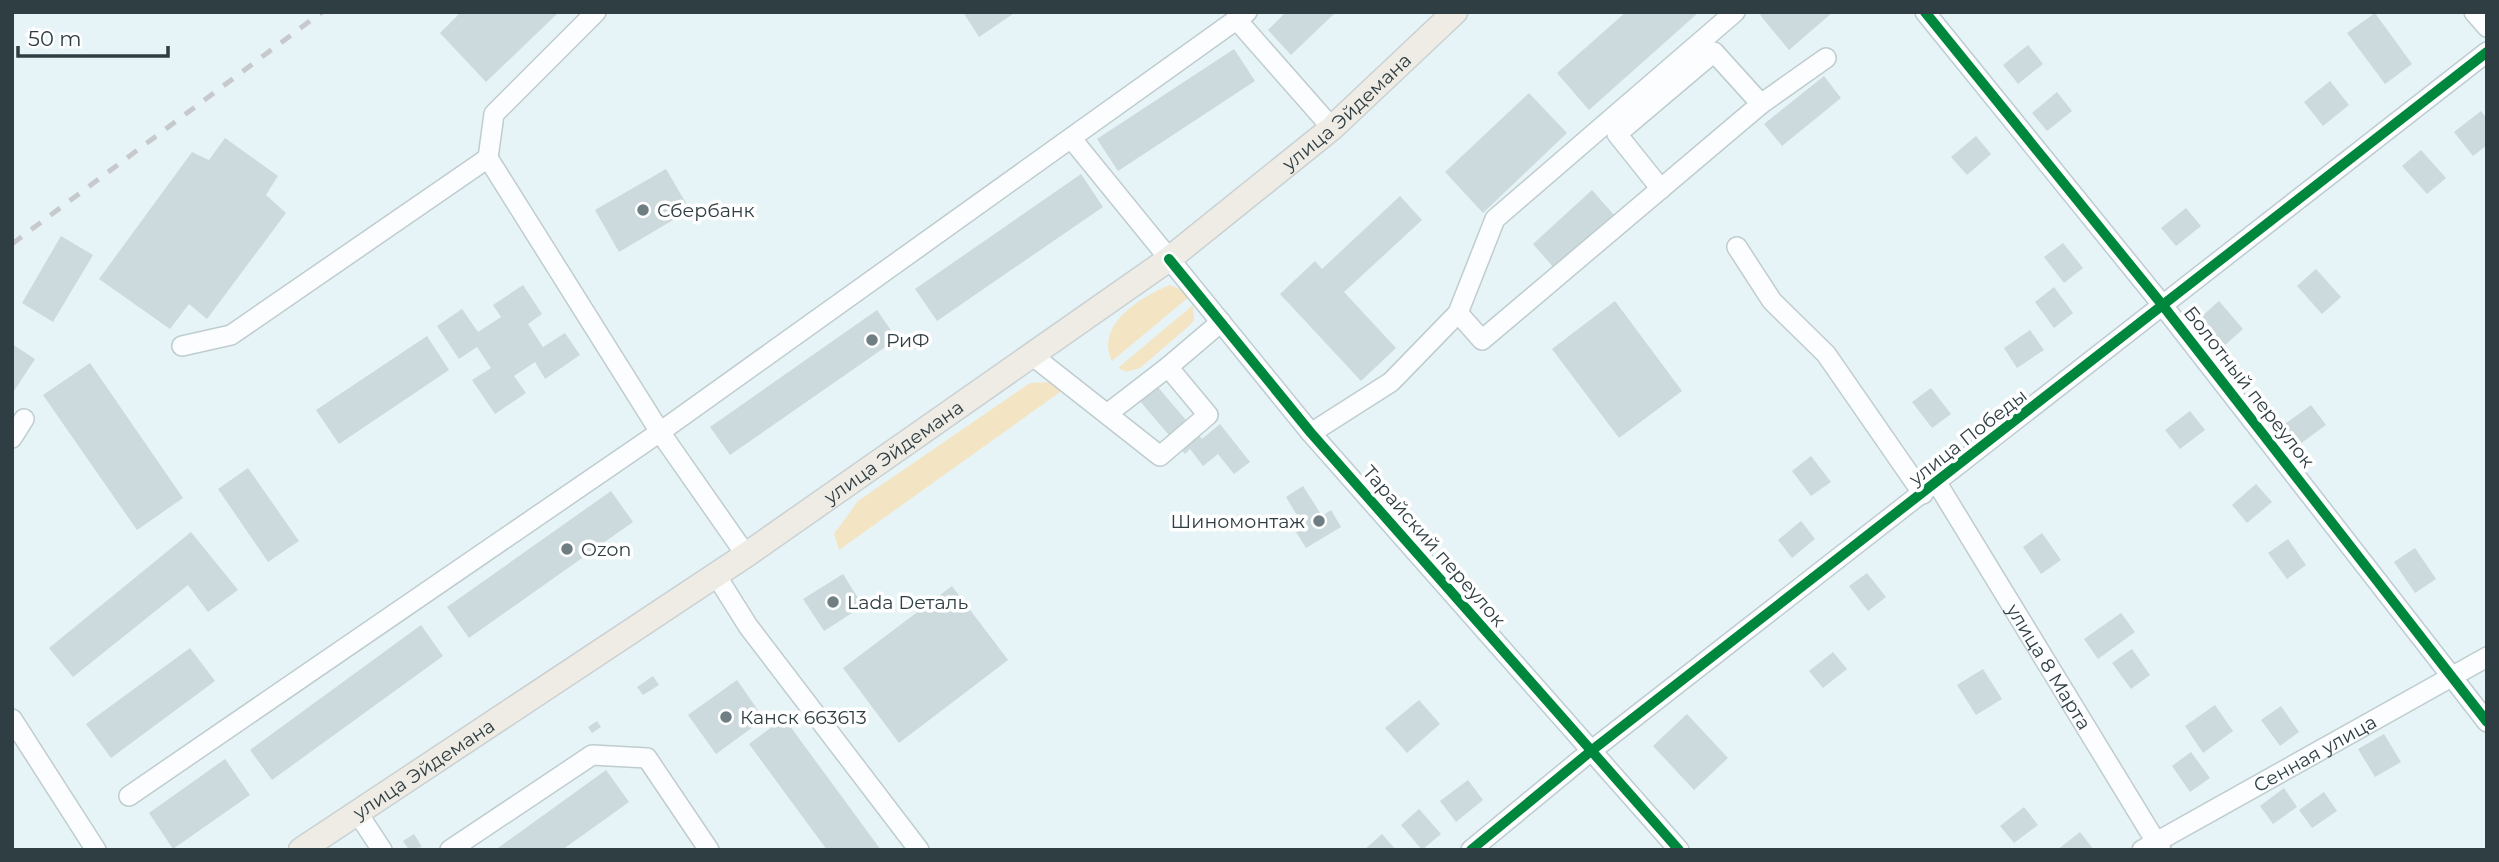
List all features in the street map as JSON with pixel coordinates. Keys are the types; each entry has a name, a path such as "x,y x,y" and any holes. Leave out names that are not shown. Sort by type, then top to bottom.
{"main road":[{"name":"улица Эйдемана","path":"300,850 746,555 1169,259 1332,128 1455,12"}],"street":[{"path":"596,12 494,114 488,158 660,432 746,555"},
{"path":"1311,433 1391,382 1458,313 1495,219 1735,12"},
{"name":"Болотный переулок","path":"1925,12 2164,307 2487,722"},
{"path":"2474,12 2487,27"},
{"path":"129,796 660,432 1242,16 1332,128"},
{"path":"1661,189 1617,134 1714,52 1760,104"},
{"name":"улица Победы","path":"1471,850 1591,751 2164,307 2487,52"},
{"path":"1458,313 1482,340 1760,104 1826,58"},
{"name":"Тарайский переулок","path":"1071,138 1311,433 1679,850"},
{"path":"182,346 231,335 488,158"},
{"name":"улица 8 Марта","path":"1737,247 1772,301 1826,354 1930,489 2153,847"},
{"path":"1107,414 1221,322"},
{"path":"1033,356 1160,456 1208,415 1168,367"},
{"path":"12,438 24,419"},
{"path":"716,575 748,626 919,850"},
{"name":"Сенная улица","path":"2153,847 2487,657"},
{"path":"12,719 96,850"},
{"path":"450,850 592,755 611,755 647,758 709,850"},
{"path":"357,812 382,850"}],"shaded area":[{"path":"1170,285 1182,290 1189,297 1112,361 1108,348 1115,324 1135,304"},
{"path":"1193,305 1194,320 1189,326 1140,368 1126,372 1118,368"},
{"path":"1053,382 1063,390 839,550 834,534 858,501 1030,383"}],"building":[{"path":"461,12 559,12 486,82 440,33"},
{"path":"963,12 1016,12 979,37"},
{"path":"1286,12 1336,12 1291,55 1268,30"},
{"path":"1626,12 1699,12 1589,110 1557,73"},
{"path":"1763,12 1833,12 1789,50 1760,15"},
{"path":"2375,13 2412,64 2385,84 2347,33"},
{"path":"2028,45 2043,64 2018,84 2003,65"},
{"path":"1234,49 1255,81 1118,171 1097,139"},
{"path":"1824,76 1841,98 1782,146 1764,124"},
{"path":"2330,81 2349,105 2323,126 2304,102"},
{"path":"2057,92 2072,111 2047,131 2032,113"},
{"path":"1529,93 1567,133 1483,213 1445,172"},
{"path":"2481,111 2487,119 2487,145 2473,156 2454,132"},
{"path":"1976,136 1991,154 1967,175 1951,157"},
{"path":"225,138 278,176 266,195 286,213 207,319 189,304 170,329 99,279 192,152 209,160"},
{"path":"2421,150 2446,178 2427,194 2402,166"},
{"name":"Сбербанк","path":"666,169 690,210 619,252 595,210"},
{"path":"1081,174 1103,207 937,321 915,289"},
{"path":"1592,190 1614,215 1555,269 1533,244"},
{"path":"1400,196 1422,220 1344,292 1396,348 1361,381 1280,294 1315,261 1322,269"},
{"path":"2186,208 2201,226 2176,246 2161,228"},
{"path":"61,236 93,255 53,322 22,303"},
{"path":"2063,243 2083,268 2064,283 2044,257"},
{"path":"2316,269 2341,297 2322,314 2297,286"},
{"path":"523,285 542,314 528,324 543,347 565,333 580,355 545,379 535,362 514,376 526,393 495,414 472,380 491,368 477,347 459,359 437,326 462,309 478,332 501,317 493,305"},
{"path":"2054,287 2073,313 2054,328 2035,302"},
{"path":"1615,301 1682,391 1619,438 1552,349"},
{"path":"2219,301 2243,329 2224,346 2200,318"},
{"path":"877,310 897,339 730,455 710,427"},
{"path":"2030,330 2044,350 2017,368 2004,348"},
{"path":"427,336 449,370 339,444 316,410"},
{"path":"12,344 35,359 12,394"},
{"path":"90,363 183,498 137,530 43,395"},
{"path":"1157,386 1202,439 1220,424 1250,462 1234,474 1218,454 1203,466 1190,449 1185,454 1139,400"},
{"path":"1931,388 1951,414 1932,428 1912,402"},
{"path":"2311,405 2326,425 2296,447 2281,427"},
{"path":"2190,411 2205,430 2180,449 2165,430"},
{"path":"1811,456 1831,482 1811,496 1792,471"},
{"path":"248,468 299,541 268,562 218,489"},
{"path":"2256,484 2272,502 2247,523 2232,505"},
{"name":"Шиномонтаж","path":"1303,486 1322,516 1331,510 1341,527 1306,548 1296,532 1304,527 1286,497"},
{"path":"611,491 633,522 469,638 447,607"},
{"path":"1801,521 1815,539 1792,558 1778,540"},
{"path":"191,532 238,590 208,612 188,585 73,677 49,648"},
{"path":"2042,533 2061,560 2041,574 2023,547"},
{"path":"2288,539 2306,565 2287,579 2268,553"},
{"path":"2415,548 2436,579 2415,593 2394,562"},
{"path":"1867,573 1886,597 1868,611 1849,586"},
{"name":"Lada Dеталь","path":"843,574 863,606 824,631 803,599"},
{"path":"952,586 1008,660 899,743 843,668"},
{"path":"2121,613 2135,632 2098,659 2084,639"},
{"path":"421,625 443,656 272,780 250,750"},
{"path":"190,648 215,681 111,758 86,724"},
{"path":"2132,649 2150,675 2131,689 2112,663"},
{"path":"1833,652 1847,669 1823,688 1809,671"},
{"path":"1983,669 2002,699 1976,715 1957,685"},
{"path":"653,676 659,685 643,695 637,687"},
{"name":"Канск 663613","path":"737,680 764,719 716,754 688,715"},
{"path":"1419,700 1440,724 1407,753 1385,728"},
{"path":"2215,705 2233,731 2203,753 2185,726"},
{"path":"2281,706 2299,732 2280,746 2261,720"},
{"path":"1687,714 1728,758 1694,790 1653,746"},
{"path":"784,718 881,850 827,850 749,744"},
{"path":"597,721 601,727 592,733 588,727"},
{"path":"2384,734 2401,762 2375,777 2358,749"},
{"path":"2191,752 2210,778 2190,792 2172,766"},
{"path":"225,759 250,795 173,849 149,813"},
{"path":"606,770 629,802 562,850 495,850"},
{"path":"1468,780 1483,800 1456,822 1440,801"},
{"path":"2284,788 2297,807 2273,824 2260,806"},
{"path":"2324,792 2337,811 2312,828 2299,810"},
{"path":"2024,807 2038,825 2014,843 2000,826"},
{"path":"1419,809 1441,834 1422,850 1401,825"},
{"path":"2080,832 2094,850 2057,850"},
{"path":"414,834 422,847 409,850 403,841"},
{"path":"1382,834 1396,850 1364,850"}],"railway":[{"path":"12,244 322,12"}],"cycle path":[{"path":"1925,12 2164,307 2487,722"},
{"path":"1471,850 1591,751 2487,52"},
{"path":"1169,259 1311,433 1679,850"}],"place":[{"name":"Сбербанк","path":"643,210"},
{"name":"РиФ","path":"872,340"},
{"name":"Шиномонтаж","path":"1319,521"},
{"name":"Ozon","path":"567,549"},
{"name":"Lada Dеталь","path":"833,602"},
{"name":"Канск 663613","path":"726,717"}]}
